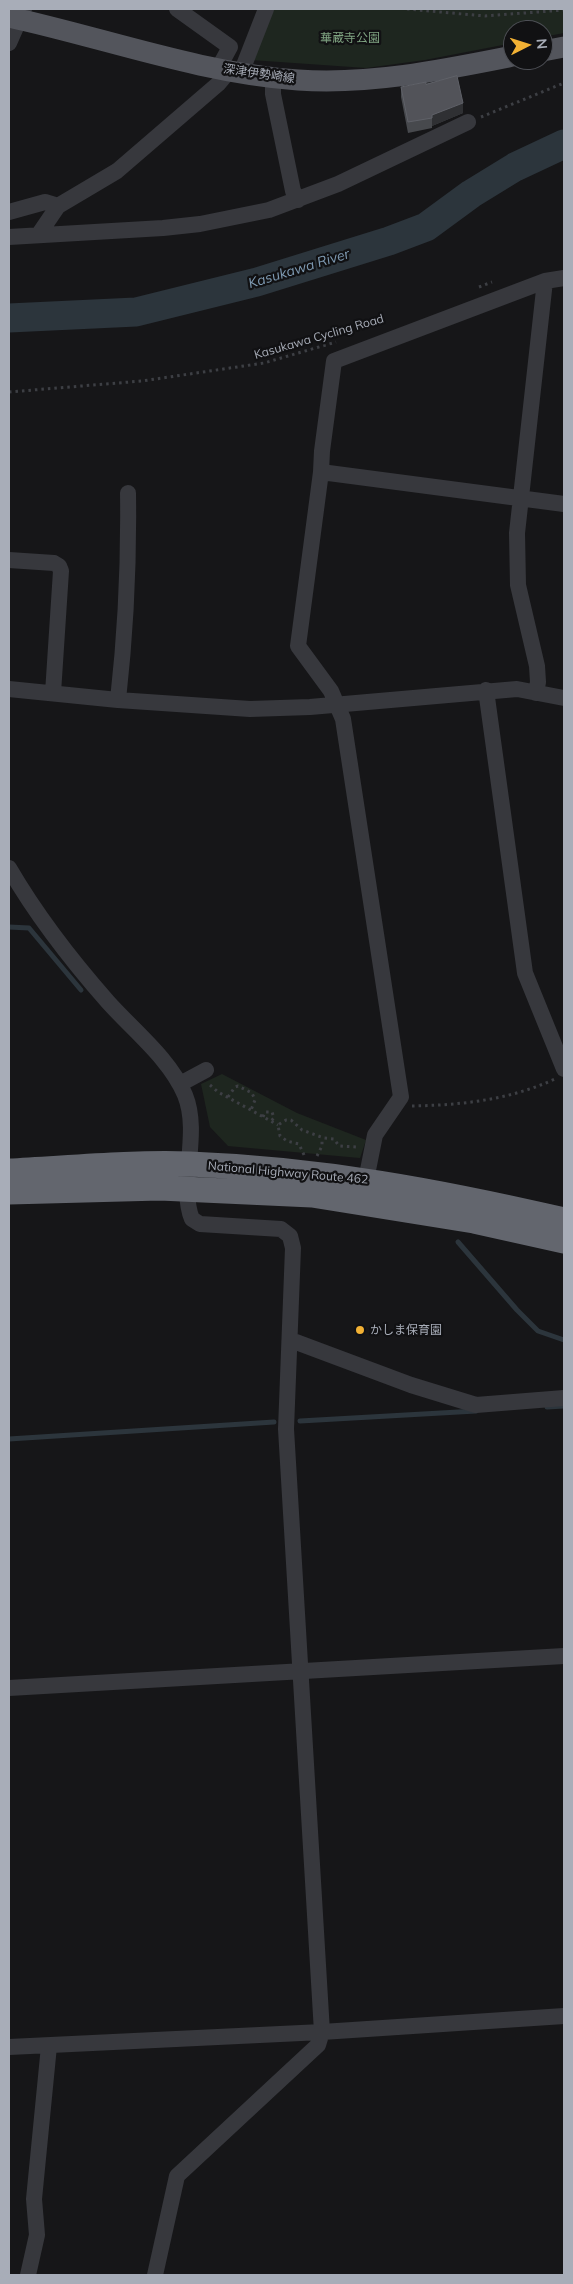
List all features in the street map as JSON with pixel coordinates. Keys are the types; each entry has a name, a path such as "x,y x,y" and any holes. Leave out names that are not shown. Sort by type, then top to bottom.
{"highway":[{"name":"National Highway Route 462","path":"9,1171 190,1164 318,1174 366,1180 463,1197 564,1220"},
{"name":"National Highway Route 462","path":"9,1192 188,1189 303,1194 474,1221 564,1241"}],"main road":[{"name":"深津伊勢崎線","path":"17,15 229,71 273,78 366,80 503,58"}],"street":[{"path":"177,9 230,47 229,71"},
{"path":"38,234 58,206 116,171 218,84 229,71 266,9"},
{"path":"9,43 17,15"},
{"path":"273,78 273,94 293,191 298,200"},
{"path":"9,237 163,228 200,224 269,210 338,184 468,122"},
{"path":"9,212 45,202 58,206"},
{"path":"366,1180 375,1135 401,1096 343,718 331,691 298,646 334,361 545,281 564,278"},
{"path":"536,692 538,682 537,666 518,584 517,533 545,281"},
{"path":"321,472 564,504"},
{"path":"118,700 126,628 129,554 128,493"},
{"path":"9,560 54,563 59,566 61,571 52,693"},
{"path":"9,689 118,700 250,709 284,709 517,688 564,698"},
{"path":"486,690 525,973 560,1073"},
{"path":"9,868 24,894 76,964 156,1053 180,1084 186,1098 191,1123 188,1211 192,1219 200,1224 281,1229 290,1236 293,1248 286,1429 322,2032 318,2045 177,2176 155,2275"},
{"path":"180,1084 206,1076"},
{"path":"290,1341 411,1385 476,1405 564,1398"},
{"path":"9,1688 564,1656"},
{"path":"9,2047 322,2032 564,2016"},
{"path":"28,2275 37,2235 34,2199 49,2046"}],"path":[{"path":"407,9 485,16 564,10"},
{"path":"468,122 564,83"},
{"path":"475,289 501,280"},
{"name":"Kasukawa Cycling Road","path":"9,392 142,381 245,366 264,363 337,342"},
{"path":"397,1103 410,1106 456,1105 494,1100 542,1085 560,1073"},
{"path":"206,1076 218,1092 278,1125 280,1136 286,1141 299,1144 304,1155"},
{"path":"228,1097 235,1087 238,1086 252,1093 255,1100 251,1110"},
{"path":"263,1117 265,1112 272,1112 274,1118 271,1121"},
{"path":"278,1125 286,1120 291,1120 302,1130 324,1138 334,1139 339,1146 359,1147 357,1154"},
{"path":"317,1157 322,1146 322,1139"}],"green space":[{"name":"華蔵寺公園","path":"272,9 564,9 564,33 553,35 553,20 503,20 503,45 425,60 366,68 251,60"},
{"path":"222,1074 297,1113 366,1140 360,1158 228,1146 210,1127 201,1084"}],"building":[{"path":"457,76 463,103 432,115 432,118 408,122 401,87 426,82 426,84"}],"waterway":[{"name":"Kasukawa River","path":"9,318 136,312 257,282 389,241 426,227 471,194 515,167 564,144"},
{"path":"9,927 29,928 81,990"},
{"path":"458,1242 517,1310 538,1331 564,1340"},
{"path":"547,1407 564,1406"},
{"path":"300,1421 476,1411"},
{"path":"9,1439 274,1422"}],"place":[{"name":"かしま保育園","path":"360,1330"}]}
